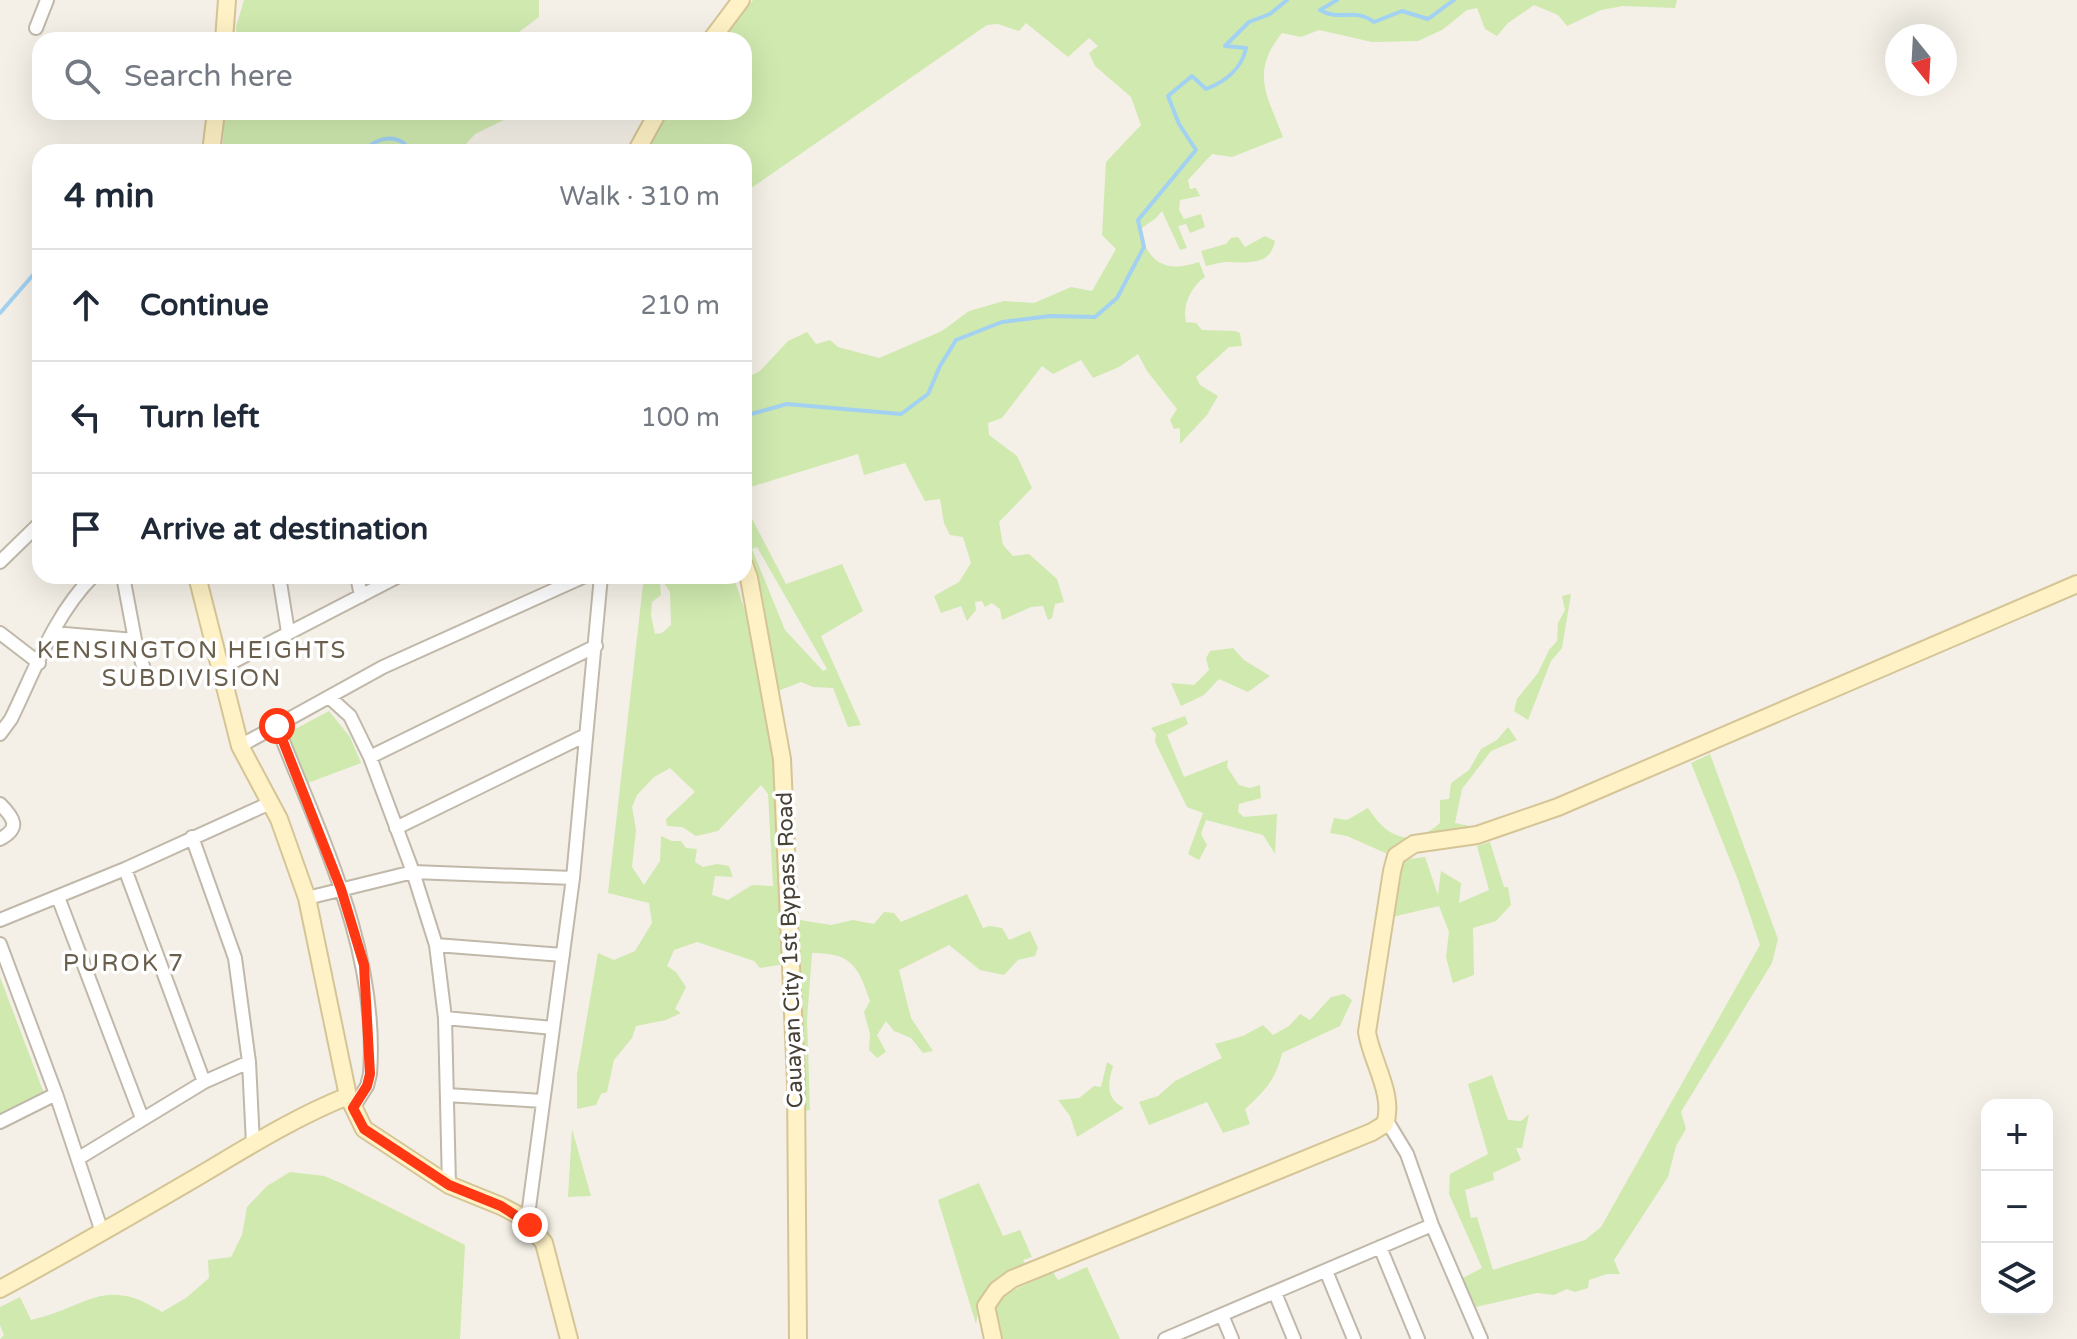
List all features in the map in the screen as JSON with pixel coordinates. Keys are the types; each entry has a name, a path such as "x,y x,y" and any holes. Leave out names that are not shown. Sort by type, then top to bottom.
{"street":[{"path":"36,28 47,0"},
{"path":"225,32 227,0"},
{"path":"717,32 741,0"},
{"path":"212,144 215,120"},
{"path":"640,144 654,120"},
{"path":"0,562 32,531"},
{"path":"0,734 11,719 61,615 85,584"},
{"path":"124,584 135,640 147,679"},
{"path":"199,584 240,746 290,844 307,898 351,1102 364,1129 449,1185 524,1218 544,1243 569,1339"},
{"path":"280,584 288,632"},
{"path":"359,584 361,596"},
{"path":"219,669 384,584"},
{"path":"240,746 383,667 567,584"},
{"path":"524,1218 529,1208 573,878 600,584"},
{"name":"Cauayan City 1st Bypass Road","path":"750,584 782,759 796,1082 798,1339"},
{"path":"1481,1339 1432,1225 1407,1154 1387,1121 1382,1085 1369,1047 1368,1021 1396,856 1414,844 1498,829 1558,807 2077,584"},
{"path":"0,633 39,663"},
{"path":"53,633 135,640"},
{"path":"370,757 596,646"},
{"path":"329,697 350,716 370,757 413,872 436,945 445,1018 449,1185"},
{"path":"0,1289 323,1106 351,1102 367,1086 370,1074 366,982 360,948 341,889 277,726"},
{"path":"396,828 586,735"},
{"path":"0,920 125,869 270,803"},
{"path":"0,804 13,821 12,832 0,839"},
{"path":"192,837 235,958 249,1062 253,1144"},
{"path":"125,869 204,1082"},
{"path":"307,898 413,872 573,878"},
{"path":"58,897 142,1118"},
{"path":"0,944 79,1158 102,1232"},
{"path":"436,945 563,955"},
{"path":"445,1018 553,1028"},
{"path":"79,1158 204,1082 249,1062"},
{"path":"0,1122 56,1094"},
{"path":"447,1095 542,1101"},
{"path":"993,1339 986,1306 997,1290 1012,1279 1372,1132 1387,1121"},
{"path":"1165,1339 1432,1225"},
{"path":"1380,1247 1418,1339"},
{"path":"1326,1271 1354,1339"},
{"path":"1275,1293 1294,1339"},
{"path":"1222,1315 1232,1339"}],"green space":[{"path":"244,0 539,0 539,17 519,32 236,32"},
{"path":"753,0 1677,0 1675,8 1623,6 1601,10 1567,26 1558,15 1534,5 1508,23 1497,36 1485,29 1477,8 1467,10 1442,30 1418,41 1372,42 1319,30 1301,37 1282,33 1266,60 1264,84 1283,137 1232,157 1212,154 1188,180 1190,189 1196,188 1200,196 1180,200 1179,210 1184,219 1201,214 1205,227 1190,233 1186,224 1178,226 1187,248 1180,250 1162,211 1140,229 1148,250 1160,263 1177,266 1199,262 1205,277 1189,297 1185,309 1186,322 1196,323 1202,330 1240,333 1242,346 1229,347 1196,377 1200,385 1218,396 1207,415 1180,444 1180,428 1174,429 1170,420 1177,409 1147,371 1138,354 1119,367 1093,378 1081,360 1053,374 1042,366 1002,418 988,423 989,435 1017,456 1032,488 999,522 1003,545 1013,556 1029,554 1057,579 1064,602 1055,604 1052,618 1048,620 1043,606 1031,607 1002,620 1000,609 992,603 985,607 982,601 975,602 976,610 967,621 961,606 941,613 934,596 959,582 971,563 963,537 950,535 944,523 940,499 925,501 905,463 864,475 858,454 752,487 752,375 760,371 788,341 807,332 816,344 830,340 838,347 879,358 942,331 969,311 1004,301 1034,303 1071,287 1092,291 1116,249 1102,235 1106,162 1141,125 1131,97 1095,66 1089,53 1098,46 1089,38 1068,57 1026,23 1019,31 998,24 987,25 752,187 752,144 651,144 662,120 752,120 752,32 729,32"},
{"path":"224,120 504,120 475,134 466,144 223,144"},
{"path":"1265,236 1275,241 1263,259 1206,266 1201,251 1238,237 1245,247"},
{"path":"752,519 786,584 842,564 863,611 821,636 861,725 848,727 833,688 813,687 801,682 778,691 750,584","holes":["757,547 827,669 823,671 785,630 752,549"]},
{"path":"643,584 660,584 661,595 652,602 655,634 662,633 671,625 670,592 665,584 736,584 760,661 776,749 785,964 760,968 754,961 697,942 674,950 667,966 676,972 686,987 675,1009 681,1013 666,1020 636,1026 632,1038 614,1060 607,1092 601,1094 596,1105 577,1109 577,1075 598,953 614,960 635,951 652,923 649,903 608,893","holes":["670,768 695,792 666,819 667,826 682,827 696,836 718,831 761,785 768,794 773,886 752,885 728,900 712,895 715,876 733,877 729,866 717,864 703,867 695,862 697,849 686,848 681,841 661,836 660,861 644,885 632,867 636,830 632,807 637,795 654,777"]},
{"path":"1571,594 1562,648 1551,661 1528,720 1514,711 1517,699 1538,673 1557,641 1558,623 1565,610 1562,596"},
{"path":"1233,648 1244,660 1270,676 1248,692 1219,679 1204,695 1181,706 1171,683 1194,685 1209,670 1206,658 1210,651"},
{"path":"329,711 350,737 361,763 305,784 284,735"},
{"path":"1185,716 1188,724 1167,735 1184,777 1228,760 1227,767 1239,785 1250,788 1260,785 1261,798 1239,804 1238,812 1244,817 1277,814 1275,854 1263,835 1206,820 1201,834 1207,845 1199,860 1188,854 1203,813 1187,807 1151,728"},
{"path":"1508,727 1517,740 1491,751 1462,789 1455,823 1484,829 1390,855 1347,836 1330,833 1334,818 1347,820 1368,808 1391,833 1409,838 1429,831 1440,823 1440,800 1449,799 1451,783 1469,770 1481,749 1497,740"},
{"path":"1710,754 1778,939 1772,963 1681,1112 1686,1129 1676,1146 1668,1177 1614,1260 1620,1274 1607,1274 1589,1280 1588,1288 1575,1292 1567,1289 1554,1295 1537,1293 1476,1307 1461,1279 1482,1268 1449,1194 1450,1174 1488,1154 1468,1084 1492,1075 1508,1120 1521,1121 1529,1114 1522,1148 1516,1148 1521,1160 1493,1173 1494,1180 1465,1190 1471,1218 1477,1217 1493,1270 1585,1240 1601,1227 1760,945 1738,880 1691,763"},
{"path":"1490,842 1504,887 1508,887 1511,905 1496,921 1473,928 1474,975 1453,983 1446,957 1449,932 1439,906 1392,917 1402,860 1425,857 1438,895 1441,871 1461,883 1459,903 1489,890 1477,846"},
{"path":"967,894 983,928 1002,928 1009,940 1030,931 1038,948 1035,956 1018,960 1004,975 980,970 949,945 899,970 911,1018 933,1051 923,1053 911,1038 894,1031 886,1021 877,1035 886,1052 877,1058 869,1050 870,1034 864,1012 870,1001 857,970 845,959 812,953 807,1020 810,1110 803,1111 798,953 800,920 831,925 853,920 874,924 884,912 894,913 901,922"},
{"path":"0,977 45,1096 0,1115"},
{"path":"1344,994 1352,1000 1340,1026 1282,1053 1269,1084 1245,1109 1250,1124 1223,1133 1207,1102 1149,1125 1139,1102 1158,1096 1175,1081 1222,1058 1215,1044 1243,1036 1263,1025 1273,1035 1289,1026 1300,1014 1310,1020 1331,997"},
{"path":"1107,1062 1113,1066 1109,1085 1111,1095 1124,1108 1077,1137 1070,1116 1058,1100 1079,1098 1094,1086 1101,1087"},
{"path":"572,1129 591,1196 568,1197"},
{"path":"290,1172 324,1176 465,1245 460,1339 0,1339 4,1335 0,1325 0,1307 20,1297 31,1320 110,1295 142,1301 162,1312 186,1298 209,1278 208,1260 231,1257 242,1235 247,1207 267,1186"},
{"path":"979,1183 1003,1236 1020,1230 1032,1257 1023,1260 1029,1270 980,1301 976,1324 938,1200"},
{"path":"1087,1267 1120,1339 991,1339 994,1307 1005,1294 1053,1272 1058,1280"}],"waterway":[{"path":"752,414 787,404 901,414 928,394 956,340 1002,322 1050,316 1095,317 1117,298 1144,247 1138,220 1196,150 1179,124 1168,96 1192,76 1206,89 1226,78 1241,62 1246,48 1225,46 1249,22 1270,14 1287,0"},
{"path":"1337,0 1320,10 1334,15 1360,15 1374,22 1402,11 1428,19 1454,0"},
{"path":"372,144 388,139 405,144"},
{"path":"0,313 32,276"}],"district":[{"name":"KENSINGTON HEIGHTS SUBDIVISION","path":"192,664"},
{"name":"PUROK 7","path":"124,963"}],"route":[{"path":"277,726 341,889 364,965 371,1063 367,1086 353,1108 359,1122 364,1129 449,1185 501,1206 524,1218 530,1225"}]}
